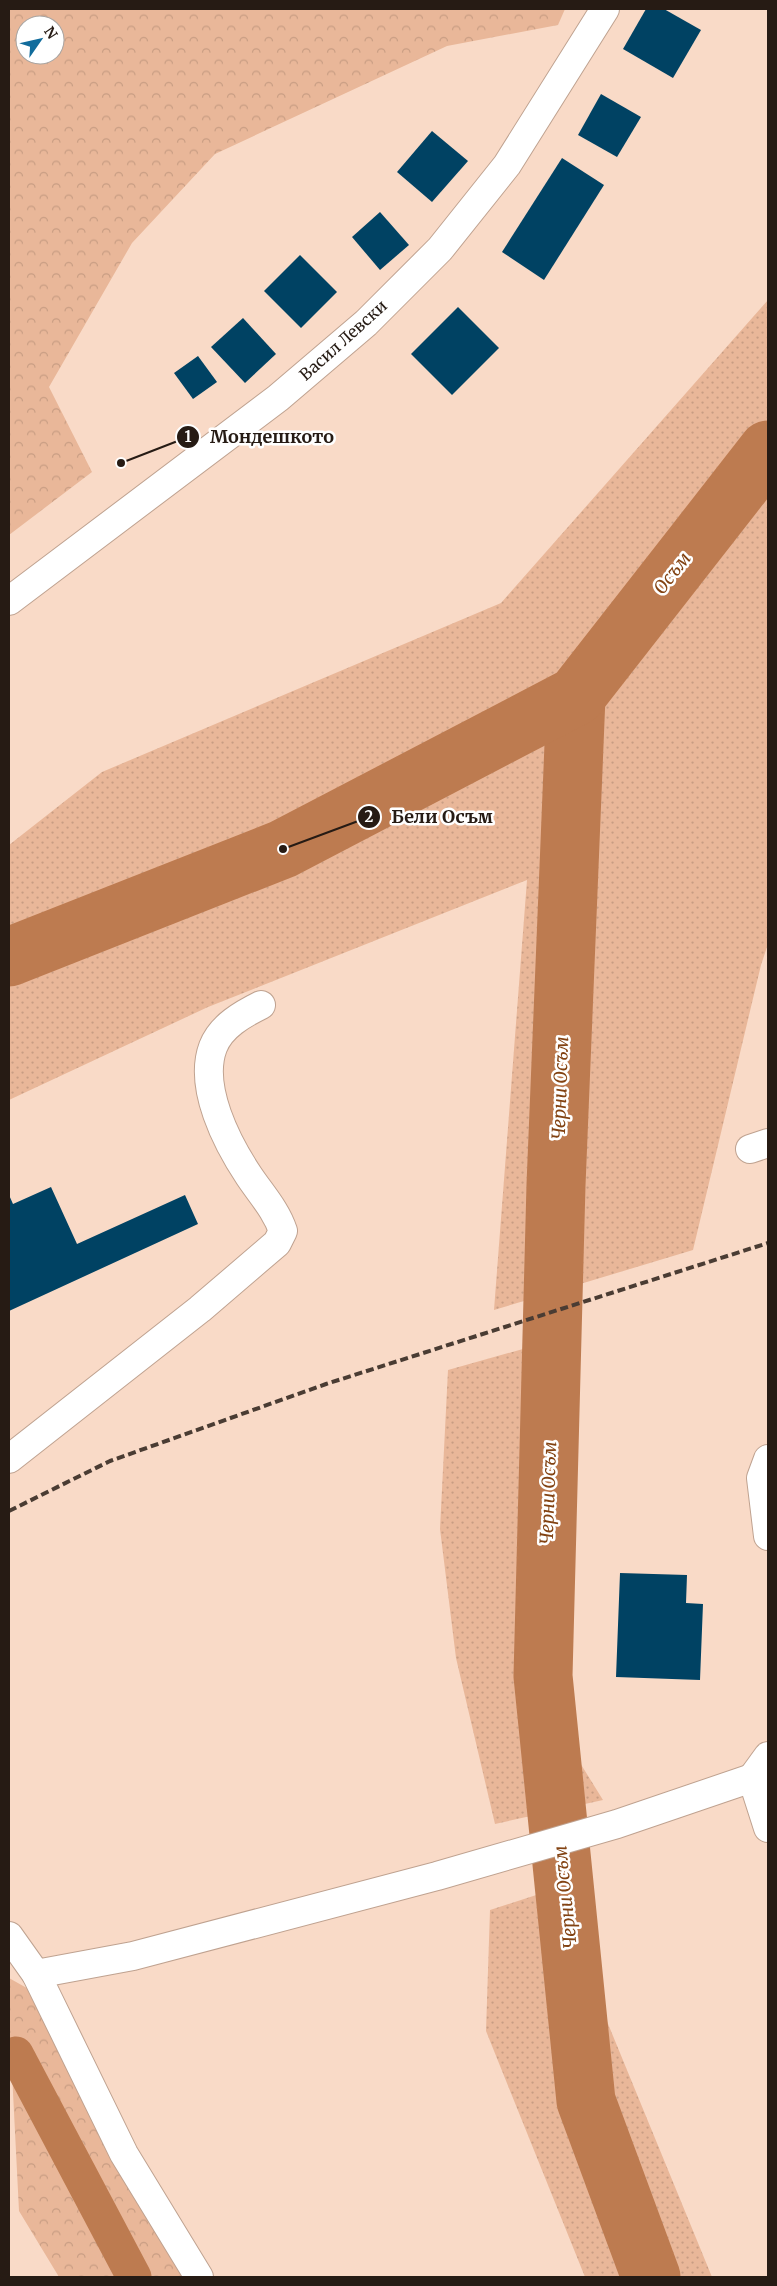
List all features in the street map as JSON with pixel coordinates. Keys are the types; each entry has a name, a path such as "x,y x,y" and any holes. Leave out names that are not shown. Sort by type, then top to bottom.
{"street":[{"name":"Васил Левски","path":"9,601 278,398 373,316 440,249 507,165 605,9"},
{"path":"9,1459 200,1309 277,1243 283,1231 278,1218 248,1175 222,1131 211,1092 210,1063 213,1046 226,1028 240,1016 261,1005"},
{"path":"768,1459 762,1478 768,1536"},
{"path":"36,1974 133,1956 437,1876 617,1824 752,1778 768,1756"},
{"path":"752,1778 768,1828"},
{"path":"9,1936 36,1974 124,2154 199,2277"}],"green space":[{"path":"9,9 565,9 558,25 447,46 215,154 132,243 49,387 92,472 9,535"},
{"path":"768,300 768,944 761,965 693,1250 494,1310 527,880 208,1007 9,1100 9,845 102,772 501,603"},
{"path":"537,1345 522,1517 564,1737 603,1800 495,1824 456,1658 440,1529 448,1370"},
{"path":"582,1880 604,2014 712,2277 585,2277 486,2031 490,1910"},
{"path":"9,1978 64,2009 203,2277 59,2277 19,2211 11,2053 9,2050"}],"building":[{"path":"646,9 664,9 701,30 673,78 623,49"},
{"path":"601,94 641,117 617,157 578,135"},
{"path":"432,131 468,161 432,202 397,172"},
{"path":"562,158 604,185 544,280 502,252"},
{"path":"380,212 409,245 380,270 352,237"},
{"path":"300,255 337,292 301,328 264,291"},
{"path":"458,307 499,348 452,395 411,354"},
{"path":"243,318 276,354 245,383 211,347"},
{"path":"198,356 217,382 193,399 174,373"},
{"path":"51,1187 77,1244 185,1195 198,1224 9,1311 9,1195 13,1204"},
{"path":"620,1573 687,1575 686,1603 703,1604 700,1680 616,1677"}],"waterway":[{"name":"Осъм","path":"9,957 283,849 576,696 768,450"},
{"name":"Черни Осъм","path":"576,696 556,1185 543,1676 586,2101 651,2277"},
{"path":"16,2054 134,2277"}],"railway":[{"path":"9,1511 110,1461 326,1384 768,1243"}],"place":[{"name":"Мондешкото","path":"121,463"},
{"name":"Бели Осъм","path":"283,849"}]}
